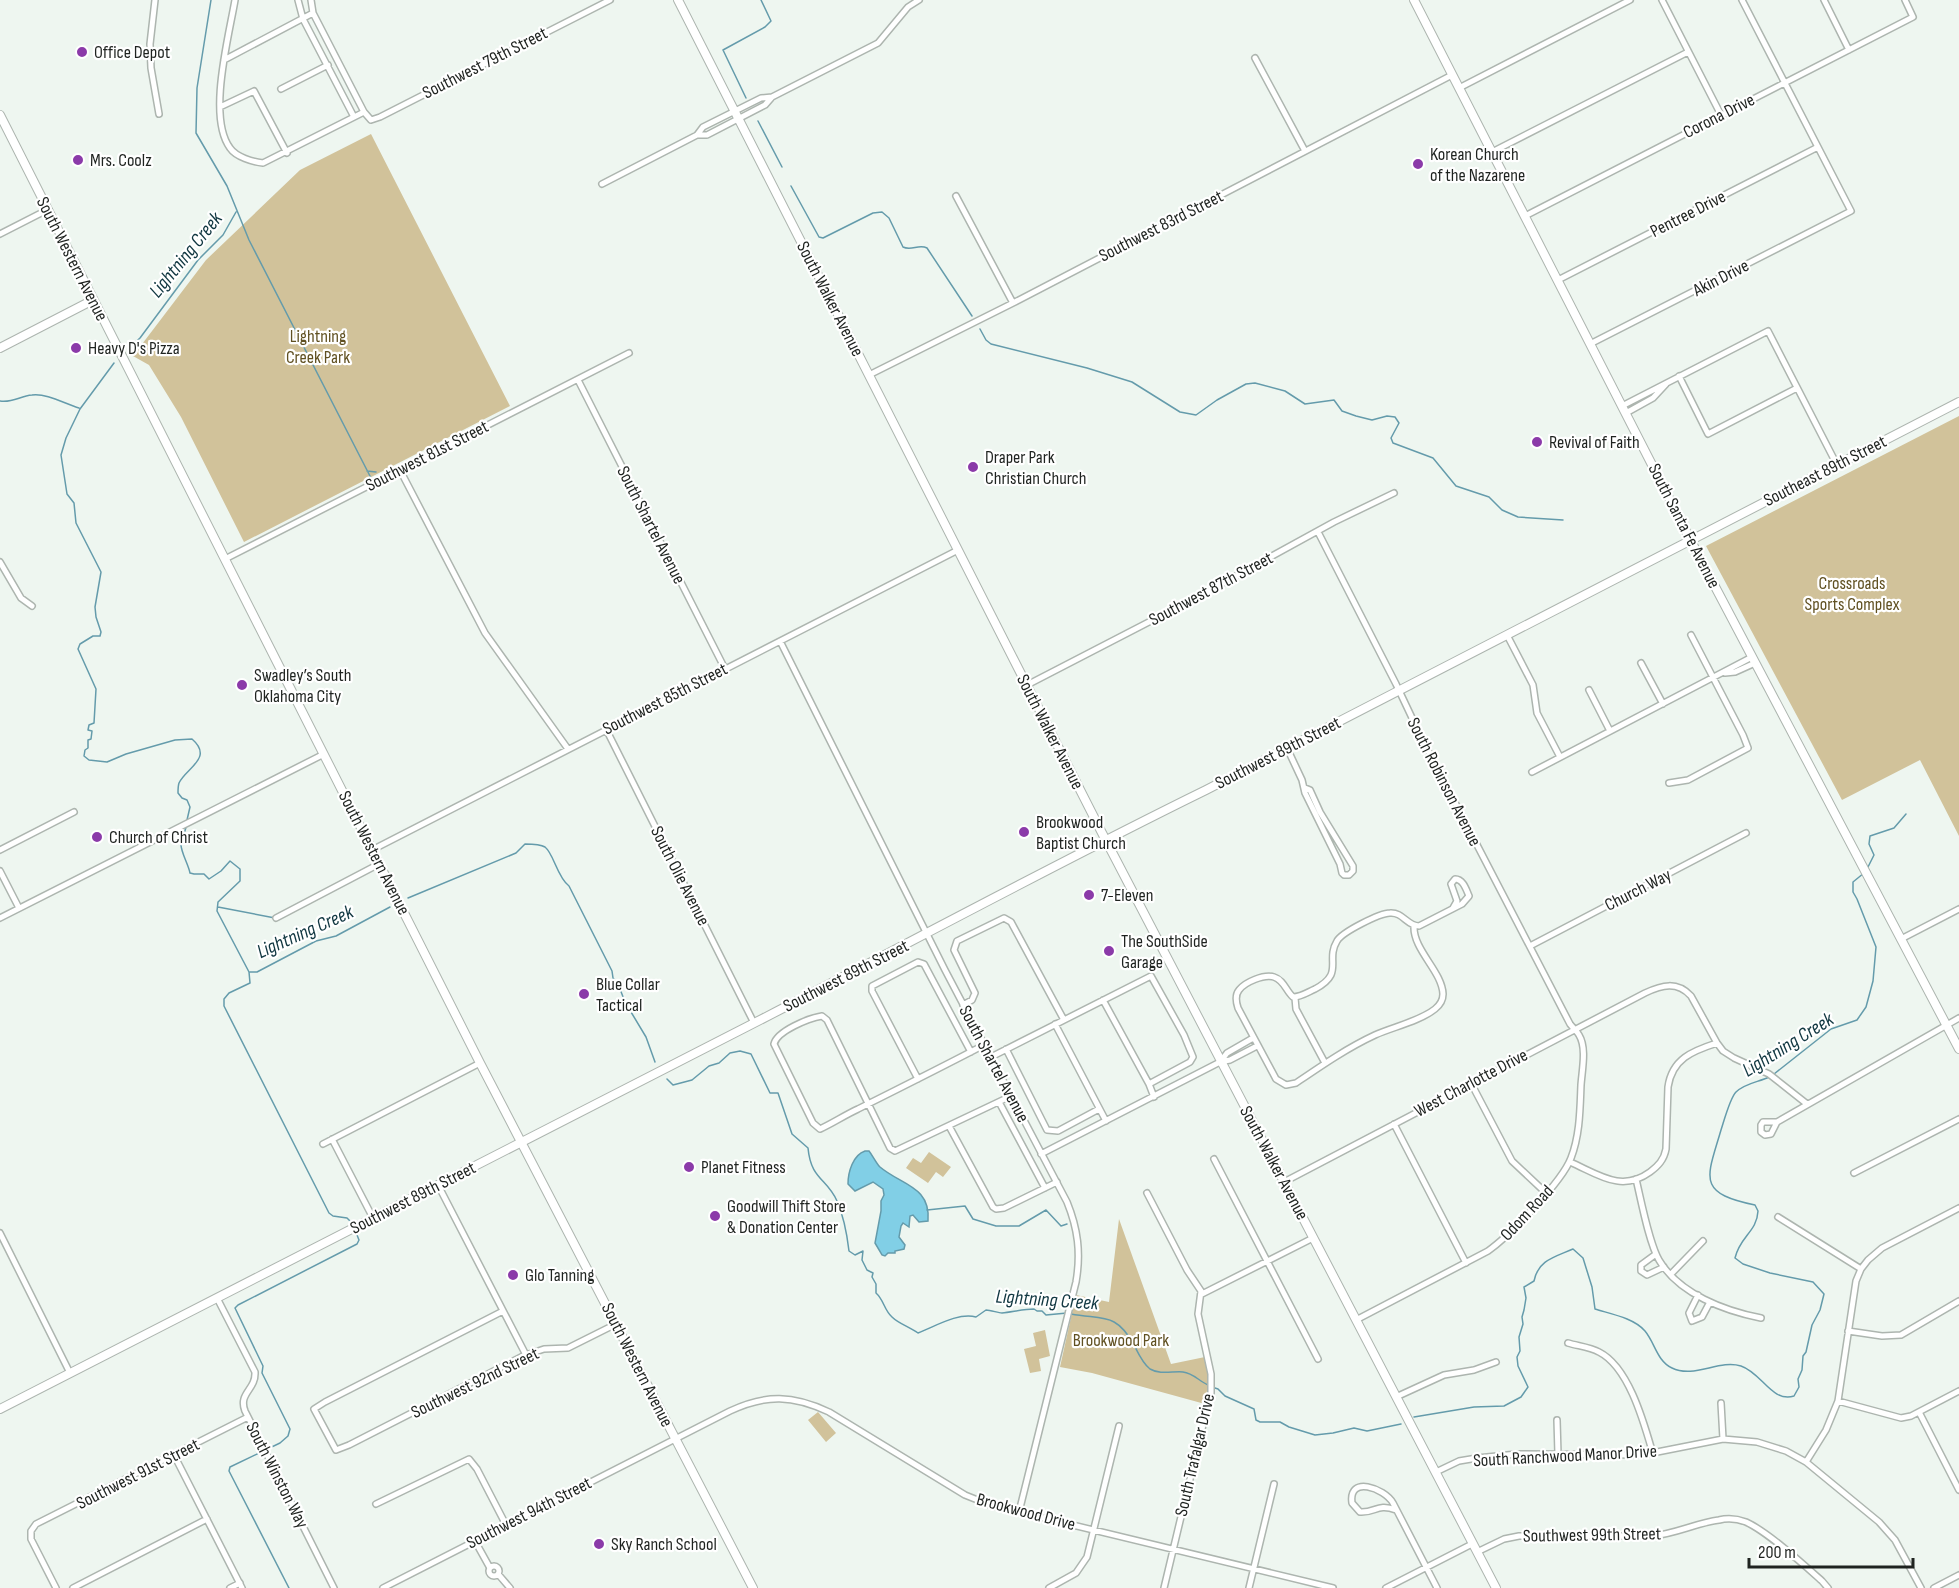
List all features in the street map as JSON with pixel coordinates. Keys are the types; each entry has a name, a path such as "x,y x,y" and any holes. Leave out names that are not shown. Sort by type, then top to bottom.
{"main road":[{"name":"South Walker Avenue","path":"678,0 1220,1062 1496,1588"},
{"name":"South Santa Fe Avenue","path":"1414,0 1690,541 1959,1049"},
{"name":"South Western Avenue","path":"0,115 480,1063 753,1588"},
{"path":"0,348 93,300"},
{"name":"Southeast 89th Street","path":"1690,541 1959,402"},
{"name":"Southwest 89th Street","path":"0,1409 1690,541"}],"street":[{"path":"154,0 150,44 151,68 159,114"},
{"path":"242,0 234,2 224,60 220,107 222,129 234,153 263,163 287,153 364,112 313,13 311,0"},
{"path":"298,0 303,19 354,117"},
{"name":"Southwest 79th Street","path":"364,112 368,119 374,120 610,0"},
{"path":"602,184 697,135 707,135 736,115 765,105 772,97 878,43 908,7 919,0"},
{"path":"1459,88 1630,0"},
{"path":"1662,0 1721,115"},
{"path":"1743,0 1818,147"},
{"path":"1824,0 1849,50"},
{"name":"Corona Drive","path":"1525,216 1914,17 1905,0"},
{"path":"224,60 313,13"},
{"path":"1492,152 1688,52"},
{"path":"1255,58 1305,151"},
{"path":"281,89 328,65"},
{"name":"Southwest 83rd Street","path":"869,375 1013,303 1452,75"},
{"path":"220,107 254,91 287,153"},
{"name":"Akin Drive","path":"1590,344 1851,211 1818,147"},
{"name":"Pentree Drive","path":"1558,280 1818,147"},
{"path":"956,196 1013,303"},
{"path":"0,234 47,210"},
{"path":"1624,410 1653,398 1670,381 1768,331 1837,465"},
{"name":"Southwest 81st Street","path":"225,559 629,353"},
{"path":"1679,376 1708,434 1797,388"},
{"name":"South Shartel Avenue","path":"578,380 724,669"},
{"path":"400,470 479,623 495,649 568,749"},
{"name":"Southwest 87th Street","path":"1027,685 1334,522 1394,493"},
{"name":"South Robinson Avenue","path":"1318,532 1422,739 1574,1029"},
{"name":"Southwest 85th Street","path":"372,850 958,550"},
{"path":"0,562 21,598 32,606"},
{"path":"1507,635 1533,685 1536,710 1560,757"},
{"path":"1669,783 1688,780 1748,748 1691,635"},
{"name":"South Shartel Avenue","path":"780,641 963,1005 1072,1215 1078,1242 1078,1267 1020,1512"},
{"path":"1533,772 1713,678 1723,673 1735,672 1754,660"},
{"path":"1641,663 1663,704"},
{"path":"1589,690 1610,731"},
{"name":"South Olie Avenue","path":"606,729 754,1023"},
{"path":"1287,748 1305,788 1305,793 1353,866 1353,871 1349,875 1342,873 1318,813"},
{"path":"0,918 324,754"},
{"path":"0,850 74,812"},
{"name":"Church Way","path":"1530,946 1746,833"},
{"path":"276,918 379,864"},
{"path":"0,871 19,908"},
{"path":"1414,926 1419,926 1453,908 1466,901 1469,896 1459,879 1455,879 1451,884 1456,901 1453,908"},
{"path":"1901,939 1959,909"},
{"path":"1295,998 1330,978 1335,946 1343,935 1389,913 1400,915 1414,926 1417,939 1443,989 1442,1002 1431,1012 1374,1036 1325,1063 1296,1083 1286,1085 1273,1077 1238,1008 1239,990 1260,978 1271,976 1280,980 1295,998 1296,1009 1325,1063"},
{"path":"963,1005 972,1000 975,993 954,950 957,940 1004,918 1011,922 1064,1020"},
{"path":"918,1078 872,986 918,962 924,964 971,1052"},
{"path":"991,1057 1151,976 1193,1054 1190,1062 1149,1084"},
{"name":"West Charlotte Drive","path":"1284,1182 1470,1083 1659,987 1671,985 1686,990 1717,1043"},
{"path":"1103,1000 1154,1097"},
{"path":"984,1045 918,1078 868,1104 826,1126 818,1128 813,1123 774,1044 780,1034 810,1019 822,1016 827,1020 868,1104 890,1148 895,1151 1011,1096"},
{"path":"1777,1122 1959,1018"},
{"path":"1055,1024 1106,1121"},
{"name":"Odom Road","path":"1356,1320 1488,1251 1502,1240 1546,1193 1569,1162 1576,1140 1583,1057 1580,1036 1574,1029"},
{"path":"1220,1062 1227,1053 1252,1038"},
{"path":"1569,1162 1612,1181 1623,1182 1636,1179 1656,1167 1665,1155 1668,1087 1674,1068 1690,1054 1717,1043 1734,1058 1777,1079 1807,1104"},
{"path":"1041,1154 1220,1062 1230,1060 1257,1046"},
{"path":"1006,1049 1047,1130 1058,1131 1100,1109"},
{"path":"323,1144 480,1063"},
{"path":"1470,1083 1512,1161 1546,1193"},
{"path":"999,1102 1045,1188"},
{"path":"1854,1173 1959,1119"},
{"path":"1394,1124 1466,1263"},
{"path":"949,1126 996,1209 1004,1208 1056,1182"},
{"path":"332,1139 372,1218"},
{"path":"1214,1159 1318,1359"},
{"path":"1636,1179 1656,1254 1664,1267 1710,1302 1761,1318"},
{"path":"438,1185 526,1355"},
{"path":"1147,1193 1202,1294 1313,1238"},
{"path":"1806,1462 1826,1430 1838,1401 1854,1288 1861,1269 1882,1248 1959,1208"},
{"path":"1778,1217 1861,1269"},
{"path":"0,1233 70,1373"},
{"path":"1671,1274 1703,1241"},
{"path":"1656,1254 1641,1265 1641,1271 1647,1275 1664,1267"},
{"name":"South Trafalgar Drive","path":"1164,1588 1211,1393 1211,1374 1197,1310 1202,1294"},
{"path":"1698,1295 1689,1313 1692,1321 1702,1317 1710,1302"},
{"name":"South Winston Way","path":"217,1298 255,1370 254,1383 243,1401 248,1417 334,1588"},
{"path":"1848,1331 1882,1336 1901,1335 1959,1301"},
{"name":"Southwest 92nd Street","path":"503,1311 314,1409 329,1441 336,1450 526,1355 544,1349 568,1348 616,1324"},
{"path":"1568,1343 1599,1352 1619,1369 1628,1384 1653,1454"},
{"path":"1396,1397 1440,1376 1474,1370 1496,1362"},
{"path":"1838,1401 1895,1417 1906,1417 1959,1390"},
{"name":"Brookwood Drive","path":"676,1439 747,1403 771,1398 799,1400 829,1412 965,1495 990,1505 1333,1588"},
{"path":"1721,1403 1723,1439"},
{"path":"1919,1412 1958,1486"},
{"name":"Southwest 91st Street","path":"56,1588 32,1543 31,1533 36,1524 248,1417"},
{"path":"1557,1420 1558,1454"},
{"path":"1049,1588 1080,1569 1087,1557 1119,1426"},
{"name":"Southwest 94th Street","path":"383,1588 676,1439"},
{"name":"South Ranchwood Manor Drive","path":"1436,1472 1466,1460 1517,1454 1622,1456 1653,1454 1723,1439 1767,1444 1806,1462 1884,1526 1900,1549 1921,1588"},
{"path":"174,1455 241,1586 230,1588"},
{"path":"376,1504 469,1459 477,1469 506,1525"},
{"path":"1249,1588 1274,1484"},
{"path":"1396,1510 1383,1507 1360,1512 1352,1503 1352,1494 1364,1486 1388,1495 1396,1510 1426,1568 1437,1588"},
{"path":"73,1588 207,1519"},
{"name":"Southwest 99th Street","path":"1475,1548 1510,1537 1670,1534 1713,1521 1733,1519 1749,1524 1767,1536 1828,1588"},
{"path":"475,1541 490,1568 491,1575 498,1574 510,1588"},
{"path":"1386,1588 1426,1568 1475,1548"},
{"path":"1934,1588 1959,1575"}],"green space":[{"name":"Lightning Creek Park","path":"371,134 510,406 244,542 181,417 149,365 133,356 206,260 300,170"},
{"name":"Crossroads Sports Complex","path":"1959,416 1959,836 1920,760 1842,800 1706,546"},
{"path":"929,1152 951,1167 943,1177 936,1172 928,1183 906,1168 913,1158 921,1163"},
{"name":"Brookwood Park","path":"1119,1219 1171,1364 1205,1357 1209,1377 1205,1404 1092,1373 1060,1367 1076,1295 1109,1302"},
{"path":"1045,1330 1050,1356 1039,1359 1041,1371 1030,1373 1024,1349 1036,1346 1033,1333"},
{"path":"818,1412 836,1433 826,1442 808,1420"}],"water":[{"path":"869,1151 880,1167 920,1193 928,1209 928,1221 919,1222 913,1215 910,1216 909,1227 903,1223 901,1226 899,1237 905,1245 904,1249 885,1256 875,1243 881,1201 884,1195 883,1189 873,1182 855,1191 848,1184 852,1164 857,1156"}],"waterway":[{"path":"211,0 197,88 196,133 227,186 249,240 371,478"},
{"path":"746,98 723,50 765,27 771,21 761,0"},
{"path":"758,121 782,167"},
{"path":"791,186 819,237 823,238 873,213 882,212 889,218 903,247 927,248 972,316"},
{"name":"Lightning Creek","path":"128,349 140,338 198,260 223,235 236,212"},
{"path":"980,329 991,344 1087,368 1132,382 1180,412 1196,415 1246,384 1255,383 1285,391 1305,404 1334,400 1342,411 1356,416 1372,420 1387,416 1395,417 1399,423 1391,438 1393,443 1433,458 1456,486 1489,497 1502,510 1518,517 1563,520"},
{"name":"Lightning Creek","path":"114,363 80,409 66,438 61,455 67,494 74,503 76,523 101,572 95,607 100,636 93,636 80,644 78,649 96,689 94,723 89,725 88,730 92,731 91,739 88,740 88,748 84,756 89,760 107,762 175,740 192,739 198,746 199,757 182,778 178,788 178,793 187,800 190,807 187,820"},
{"path":"0,401 38,395 79,408"},
{"path":"367,471 376,472"},
{"name":"Lightning Creek","path":"1867,869 1874,855 1869,844 1870,836 1894,828 1906,814"},
{"path":"186,827 181,846 190,873 204,874 209,879 230,861 240,869 240,881 218,902 217,911 249,972 250,983 229,993 224,999 224,1006 329,1213 333,1216 347,1218 351,1222"},
{"name":"Lightning Creek","path":"408,898 516,853 525,844 545,847 561,877 569,886 625,1002 646,1037 655,1062"},
{"name":"Lightning Creek","path":"1774,1074 1831,1029 1857,1020 1866,1007 1873,981 1876,947 1853,892 1853,882 1864,873"},
{"path":"218,907 275,918"},
{"name":"Lightning Creek","path":"250,972 257,972 316,941 336,936 390,907"},
{"name":"Lightning Creek","path":"667,1079 673,1085 692,1080 730,1053 740,1051 751,1054 770,1093 778,1093 792,1134 808,1148 812,1167 837,1201 842,1213 849,1251 855,1255 863,1251 862,1260 867,1270 873,1273 876,1293 889,1314 901,1324 918,1333 954,1318 976,1317 986,1310 1002,1313 1034,1309 1046,1315 1067,1313"},
{"name":"Lightning Creek","path":"1414,1417 1474,1407 1504,1406 1521,1397 1528,1387 1518,1366 1517,1357 1520,1351 1519,1337 1526,1298 1524,1287 1534,1281 1543,1264 1573,1249 1583,1258 1592,1287 1595,1309 1635,1323 1645,1331 1667,1365 1680,1371 1724,1365 1741,1366 1779,1395 1794,1396 1799,1387 1798,1379 1812,1325 1820,1310 1824,1294 1813,1282 1770,1273 1743,1264 1735,1258 1741,1244 1755,1224 1758,1211 1755,1205 1723,1195 1715,1189 1710,1172 1727,1110 1734,1095 1744,1087 1769,1077"},
{"path":"927,1210 965,1206 973,1219 996,1226 1019,1226 1046,1210 1061,1226 1067,1224"},
{"path":"289,1588 229,1471 230,1467 280,1443 288,1436 290,1429 262,1373 263,1366 235,1308 357,1244 359,1240 357,1235"},
{"name":"Lightning Creek","path":"1071,1314 1115,1322 1127,1334 1150,1369 1187,1373 1208,1385"},
{"name":"Lightning Creek","path":"1212,1387 1225,1396 1254,1409 1256,1420 1260,1422 1280,1422 1315,1435 1354,1428 1367,1431 1401,1424"}],"place":[{"name":"Office Depot","path":"82,52"},
{"name":"Mrs. Coolz","path":"78,160"},
{"name":"Korean Church of the Nazarene","path":"1418,164"},
{"name":"Heavy D's Pizza","path":"76,348"},
{"name":"Revival of Faith","path":"1537,442"},
{"name":"Draper Park Christian Church","path":"973,467"},
{"name":"Swadley’s South Oklahoma City","path":"242,685"},
{"name":"Brookwood Baptist Church","path":"1024,832"},
{"name":"Church of Christ","path":"97,837"},
{"name":"7-Eleven","path":"1089,895"},
{"name":"The SouthSide Garage","path":"1109,951"},
{"name":"Blue Collar Tactical","path":"584,994"},
{"name":"Planet Fitness","path":"689,1167"},
{"name":"Goodwill Thift Store & Donation Center","path":"715,1216"},
{"name":"Glo Tanning","path":"513,1275"},
{"name":"Sky Ranch School","path":"599,1544"}]}
